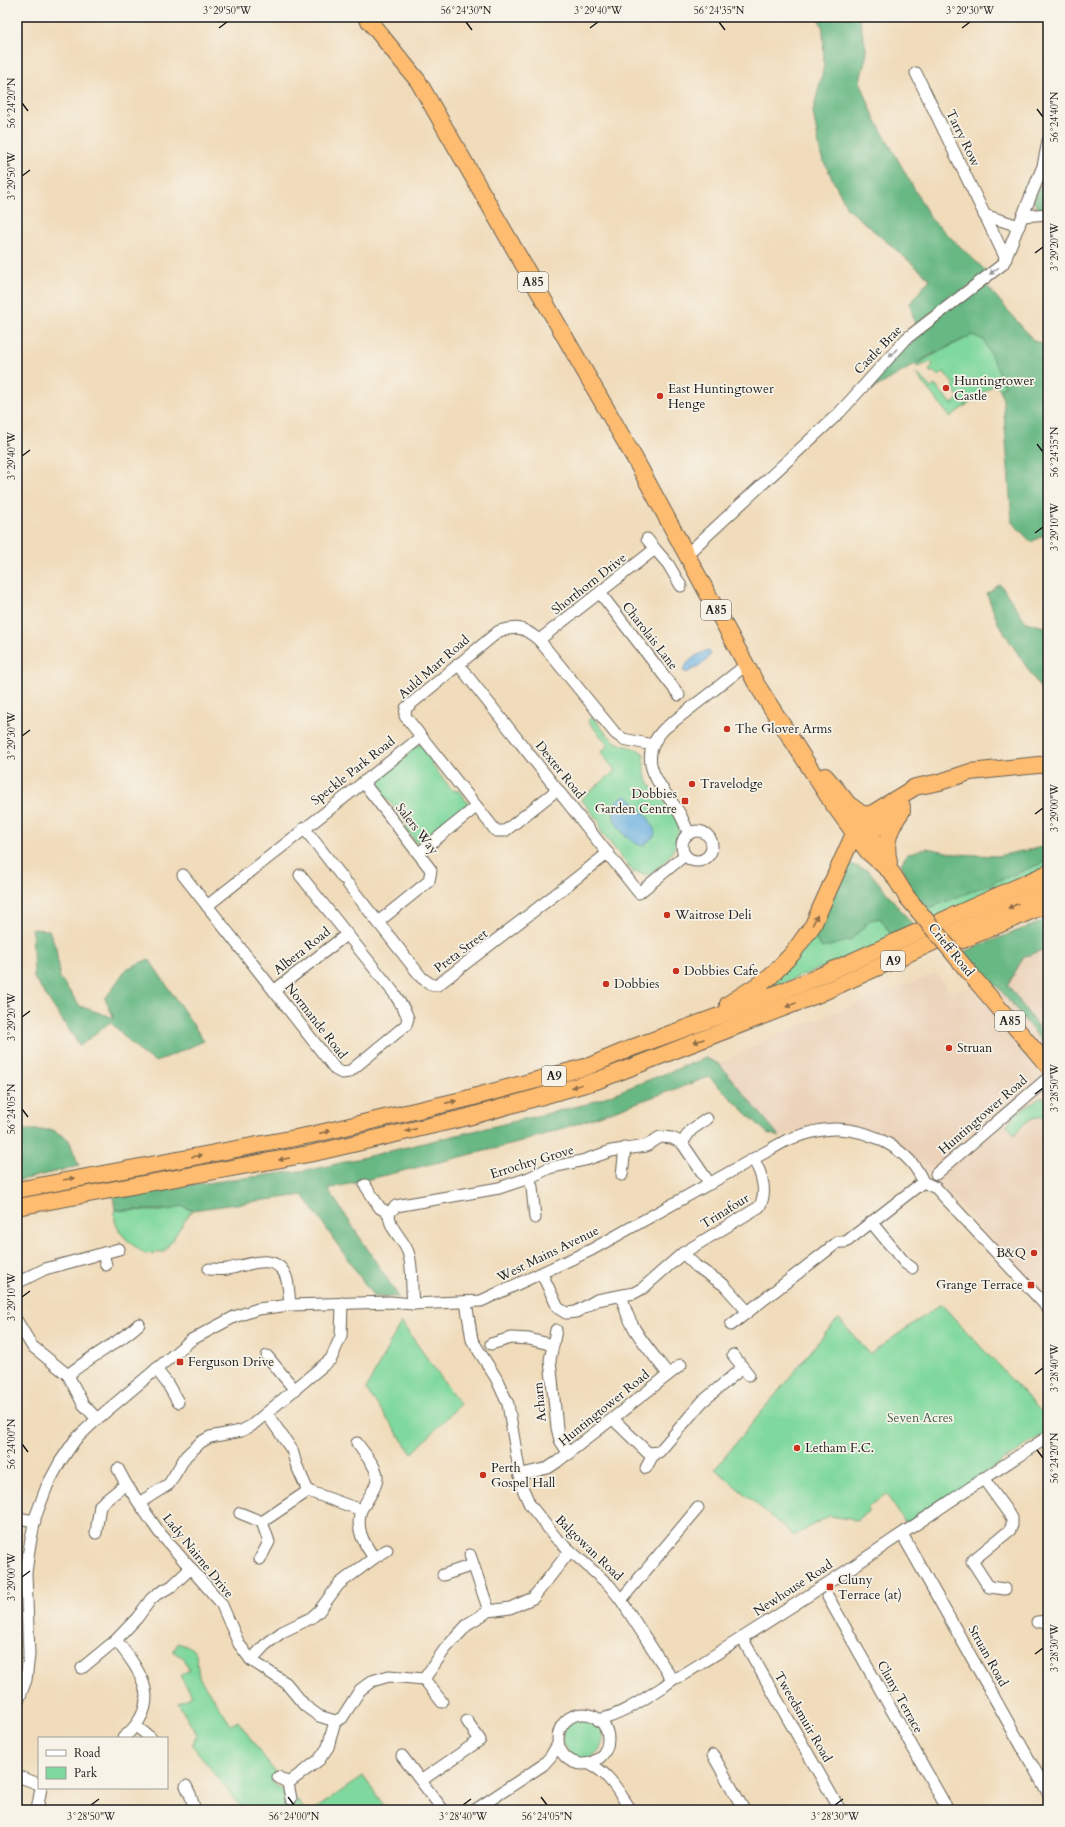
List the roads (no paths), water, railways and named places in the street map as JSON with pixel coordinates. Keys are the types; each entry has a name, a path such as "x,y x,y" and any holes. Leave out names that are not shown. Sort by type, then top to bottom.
{"highway":[{"name":"A85","path":"366,17 418,81 635,460 746,665 831,801 865,829"},
{"name":"A85","path":"799,748 851,806 865,829"},
{"name":"A85","path":"865,829 913,796 940,782 970,772 1048,764"},
{"path":"865,829 915,787 940,782"},
{"name":"A85","path":"892,873 887,854 887,838 893,822 913,796"},
{"name":"Crieff Road","path":"865,829 868,852 892,873 907,897 1048,1066"},
{"name":"A9","path":"680,1031 748,993 784,964 812,925 852,838 865,829"},
{"name":"A9","path":"17,1190 311,1135 466,1099 589,1066 634,1047 680,1031 814,979 1048,873"},
{"name":"A9","path":"819,994 1048,890"},
{"name":"A9","path":"17,1207 314,1153 468,1117 596,1081 819,994 918,958 1048,904"}],"street":[{"name":"Tarry Row","path":"916,73 1006,259"},
{"name":"Castle Brae","path":"686,555 840,412 907,338 1003,264 1043,166 1048,141"},
{"path":"984,215 1021,221 1048,214"},
{"path":"648,539 668,564 681,586"},
{"name":"Shorthorn Drive","path":"540,640 655,549"},
{"name":"Charolais Lane","path":"600,593 679,695"},
{"name":"Auld Mart Road","path":"557,790 505,831 496,831 420,737 405,716 406,708 499,631 516,627 530,632 540,640 615,733 623,739 653,745"},
{"name":"Dexter Road","path":"458,664 639,893 685,855"},
{"path":"689,834 681,815 652,773 650,764 653,745 657,736 664,729 746,665"},
{"name":"Speckle Park Road","path":"207,906 420,737"},
{"name":"Salers Way","path":"363,782 431,870 429,880 378,922"},
{"path":"419,853 476,807"},
{"name":"Preta Street","path":"304,828 423,979 432,985 438,986 503,936 534,909 608,853"},
{"path":"698,831 707,834 710,838 712,847 709,856 701,861 692,860 685,855 682,846 685,837 698,831"},
{"name":"Normande Road","path":"183,875 275,990 336,1070 342,1073 349,1072 406,1024 408,1018 394,993 346,935 300,875"},
{"name":"Albera Road","path":"275,990 346,935"},
{"name":"Huntingtower Road","path":"936,1174 1048,1078"},
{"path":"707,1120 691,1130 682,1143 710,1184"},
{"name":"West Mains Avenue","path":"17,1704 26,1680 30,1644 26,1573 35,1521 46,1486 60,1462 75,1441 97,1419 196,1337 234,1317 258,1309 290,1305 342,1303 390,1302 413,1304 481,1301 591,1250 753,1159 799,1136 822,1130 838,1129 868,1135 892,1146 902,1154 919,1173 923,1182"},
{"name":"Errochty Grove","path":"389,1213 396,1206 406,1203 499,1188 529,1178 549,1168 625,1148 634,1149 646,1146 660,1137 672,1138 682,1143"},
{"path":"622,1174 625,1148"},
{"name":"Trinafour","path":"542,1274 555,1304 561,1312 576,1312 597,1300 634,1294 683,1253 759,1207 762,1202 763,1181 753,1159"},
{"path":"529,1178 532,1187 535,1218"},
{"path":"731,1325 838,1242 846,1242 923,1182 936,1188 1048,1308"},
{"path":"366,1185 380,1208 389,1213 392,1229 409,1254 413,1304"},
{"path":"871,1222 912,1268"},
{"path":"17,1283 45,1269 119,1249"},
{"path":"103,1253 106,1265"},
{"path":"683,1253 696,1266 724,1285 748,1312"},
{"path":"209,1269 226,1269 263,1260 271,1263 278,1267 287,1279 290,1305"},
{"path":"622,1296 626,1316 668,1374"},
{"name":"Balgowan Road","path":"466,1302 472,1340 496,1378 508,1404 522,1487 535,1513 556,1538 599,1575 621,1600 672,1679"},
{"path":"139,1503 169,1484 186,1456 201,1442 210,1437 241,1431 267,1414 330,1359 341,1336 342,1303"},
{"path":"17,1321 32,1346 68,1375 82,1404 97,1419"},
{"path":"68,1375 83,1363 123,1338 139,1324"},
{"name":"Acharn","path":"556,1330 550,1360 557,1428 560,1440 569,1454"},
{"path":"491,1344 511,1338 529,1339 553,1344"},
{"path":"613,1419 641,1448 648,1453 659,1452 702,1402 745,1371 732,1355"},
{"path":"267,1356 295,1390"},
{"name":"Huntingtower Road","path":"519,1473 522,1474 548,1468 569,1454 681,1365"},
{"path":"156,1369 168,1383 178,1402"},
{"path":"267,1414 292,1450 296,1464 308,1491 361,1510"},
{"name":"Newhouse Road","path":"598,1720 615,1716 664,1686 672,1679 681,1676 742,1638 902,1534 983,1478 1048,1437"},
{"path":"357,1443 373,1465 377,1474 378,1483 361,1510 358,1519 358,1529 374,1558"},
{"path":"646,1468 654,1453"},
{"name":"Lady Nairne Drive","path":"118,1469 126,1484 159,1532 221,1604 239,1644 252,1660 286,1683 305,1706 319,1716 335,1722"},
{"path":"983,1478 1012,1518 1012,1525 1010,1530 972,1561 989,1587 1005,1589"},
{"path":"96,1533 100,1505 126,1484"},
{"path":"262,1522 308,1491"},
{"name":"Balgowan Road","path":"621,1600 698,1508"},
{"path":"240,1513 262,1522 269,1542 260,1559"},
{"path":"17,1518 35,1521"},
{"name":"Struan Road","path":"902,1534 1047,1790"},
{"path":"252,1660 265,1645 282,1632 311,1618 319,1611 339,1584 387,1550"},
{"path":"424,1679 455,1636 469,1622 489,1611 510,1608 533,1598 570,1551"},
{"path":"443,1575 472,1560 489,1611"},
{"path":"82,1668 116,1640 137,1618 151,1599 172,1586 191,1568"},
{"name":"Cluny Terrace","path":"828,1597 948,1810"},
{"name":"Tweedsmuir Road","path":"742,1638 840,1810"},
{"path":"116,1640 141,1675 146,1692 145,1712 136,1727 124,1737"},
{"path":"291,1800 283,1780 319,1760 328,1747 335,1722 342,1718 360,1690 372,1681 389,1676 424,1679 442,1702"},
{"path":"543,1765 558,1744 560,1730 570,1718 584,1715 598,1720 604,1726 608,1736"},
{"path":"589,1764 596,1761 602,1755 615,1716"},
{"path":"422,1780 480,1740 467,1721"},
{"path":"136,1727 150,1737"},
{"path":"558,1744 563,1755 575,1763 589,1764 598,1767 612,1782 631,1810"},
{"path":"475,1810 543,1765 563,1755"},
{"path":"602,1755 612,1782"},
{"path":"713,1755 744,1810"},
{"path":"402,1756 413,1773 422,1780 443,1810"},
{"path":"17,1776 38,1784"},
{"path":"186,1786 195,1810"},
{"path":"37,1810 41,1789"}],"water":[{"path":"708,650 711,654 705,662 687,673 683,671 684,667 697,655"},
{"path":"626,796 645,813 652,824 655,835 643,846 628,838 621,831 613,815 613,807 617,801"}],"place":[{"name":"Huntingtower Castle","path":"946,388"},
{"name":"East Huntingtower Henge","path":"660,396"},
{"name":"The Glover Arms","path":"727,729"},
{"name":"Travelodge","path":"692,784"},
{"name":"Dobbies Garden Centre","path":"685,801"},
{"name":"Waitrose Deli","path":"667,915"},
{"name":"Dobbies Cafe","path":"676,971"},
{"name":"Dobbies","path":"606,984"},
{"name":"Struan","path":"949,1048"},
{"name":"B&Q","path":"1034,1253"},
{"name":"Grange Terrace","path":"1031,1285"},
{"name":"Ferguson Drive","path":"180,1362"},
{"name":"Letham F.C.","path":"797,1448"},
{"name":"Perth Gospel Hall","path":"483,1475"},
{"name":"Cluny Terrace (at)","path":"830,1587"}],"park label":[{"name":"Seven Acres","path":"920,1418"}]}
